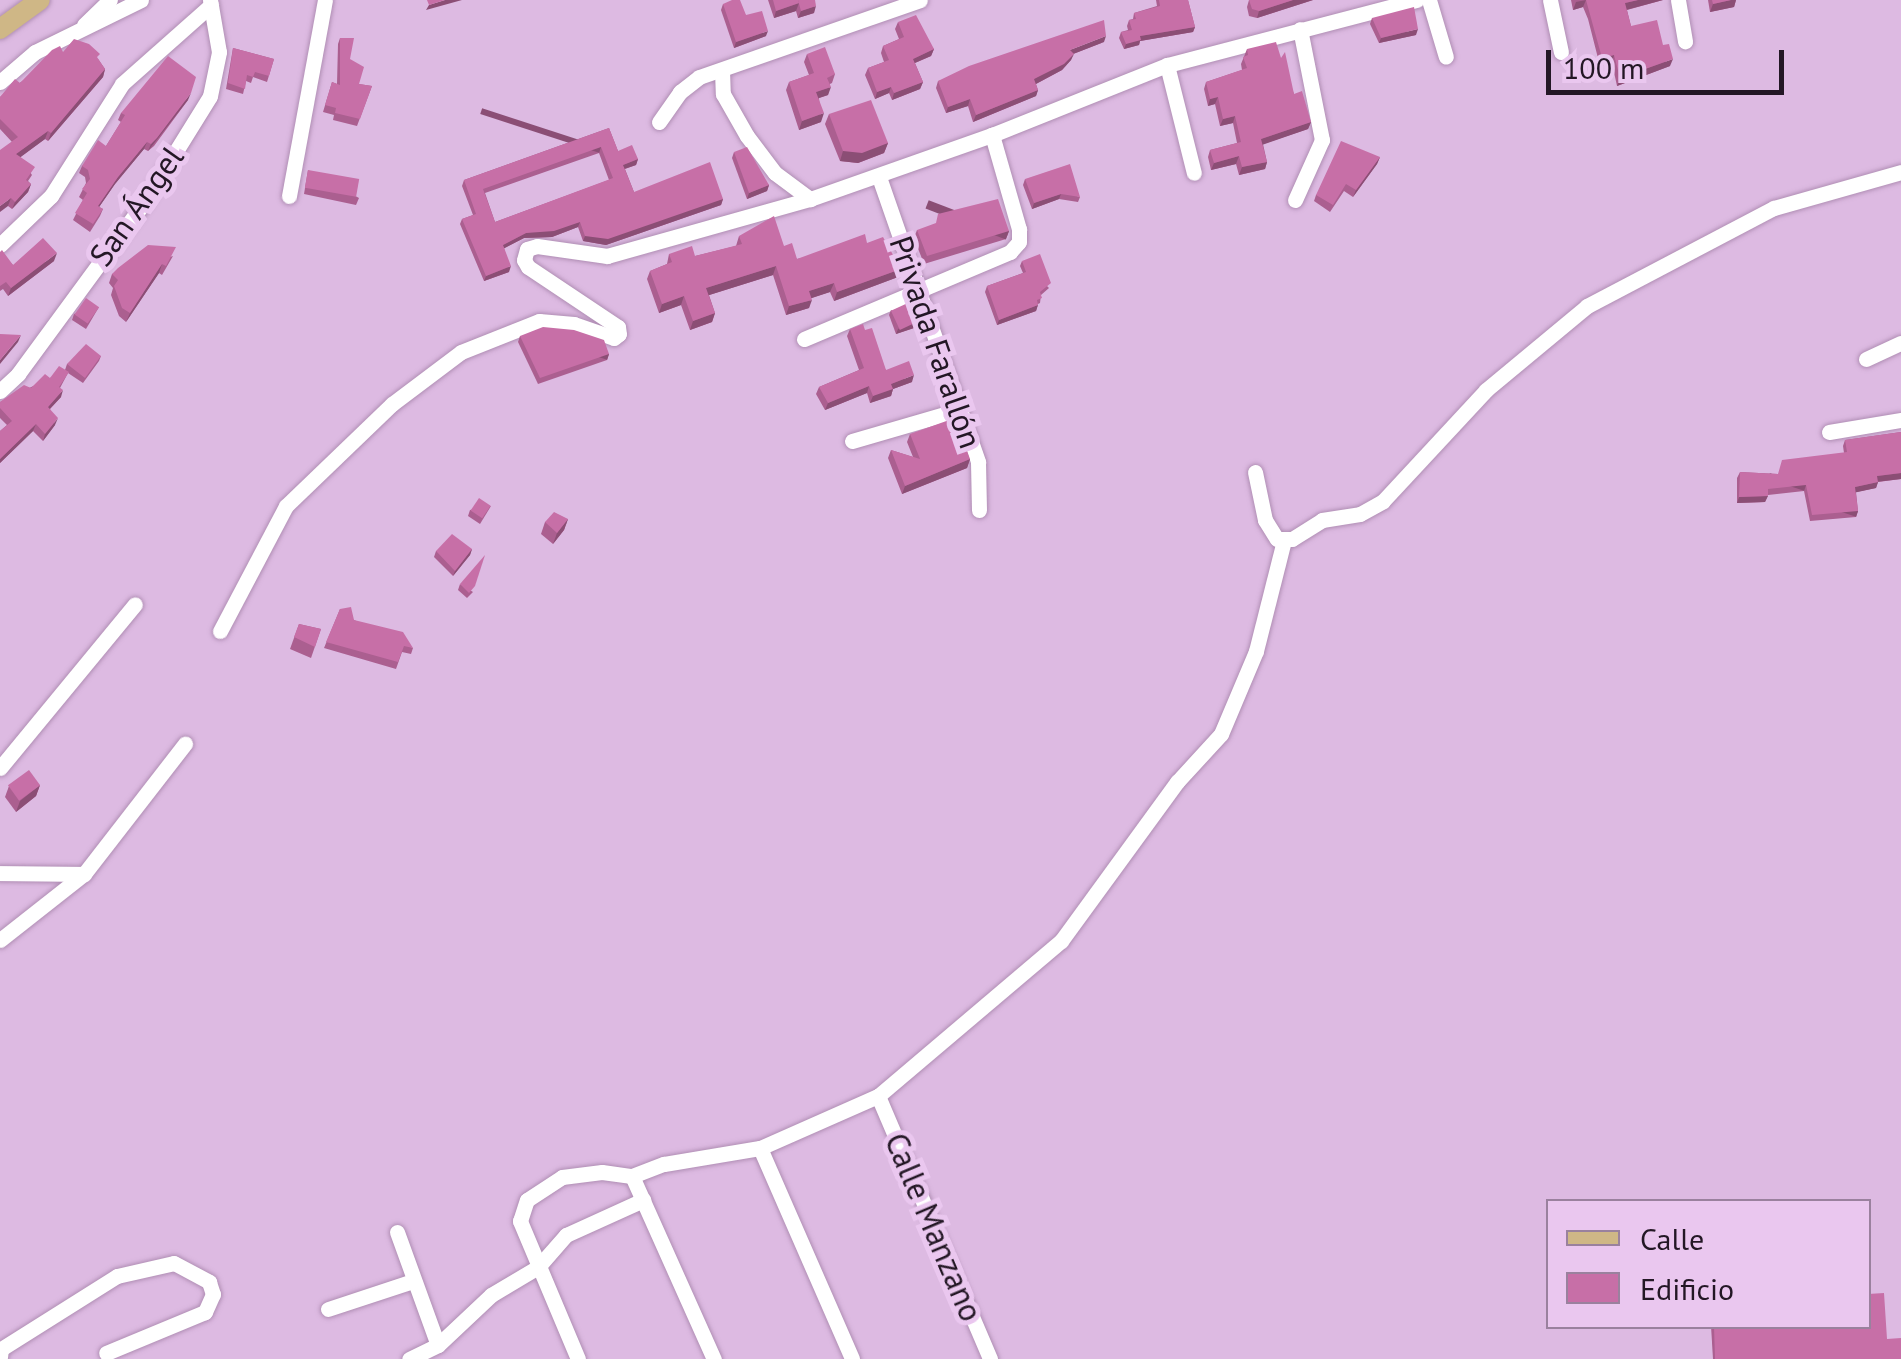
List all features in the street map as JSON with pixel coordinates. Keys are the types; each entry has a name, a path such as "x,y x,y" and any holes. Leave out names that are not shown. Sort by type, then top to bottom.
{"main road":[{"path":"2,26 39,0"}],"street":[{"path":"76,33 110,0"},
{"path":"0,82 36,52 140,0"},
{"path":"289,196 324,0"},
{"path":"659,122 680,92 699,76 920,0"},
{"path":"220,631 286,506 392,404 462,352 539,321 574,324 614,338 619,334 618,327 524,260 527,248 607,256 878,177 1167,65 1417,0"},
{"path":"1429,0 1446,57"},
{"path":"1550,0 1560,52"},
{"path":"1678,0 1685,41"},
{"path":"0,245 52,196 122,84 210,2"},
{"name":"San Ángel","path":"0,391 18,374 145,200 210,96 219,52 210,2"},
{"path":"1295,200 1322,140 1300,29"},
{"path":"1167,65 1194,173"},
{"path":"722,70 722,94 746,136 775,173 810,199"},
{"path":"804,340 1010,252 1019,242 992,135"},
{"path":"1255,472 1265,520 1277,539 1284,540 1322,520 1360,514 1384,501 1486,390 1587,306 1774,208 1901,172"},
{"name":"Privada Farallón","path":"878,177 978,462 982,484 978,510"},
{"path":"1866,360 1901,344"},
{"path":"852,441 959,410"},
{"path":"1829,432 1901,420"},
{"path":"578,1359 520,1221 527,1200 562,1177 602,1172 632,1176 664,1164 760,1148 878,1096 1061,941 1177,782 1220,734 1256,651 1284,540"},
{"path":"0,768 135,604"},
{"path":"0,940 84,874 185,744"},
{"path":"0,873 84,874"},
{"name":"Calle Manzano","path":"878,1096 990,1359"},
{"path":"760,1148 852,1359"},
{"path":"632,1176 714,1359"},
{"path":"409,1359 438,1345 491,1295 538,1267 566,1234 643,1200"},
{"path":"396,1232 438,1345"},
{"path":"0,1351 117,1276 174,1263 209,1282 213,1294 205,1312 106,1354"},
{"path":"328,1309 414,1281"}],"building":[{"path":"740,0 746,15 762,11 768,31 736,42 723,4"},
{"path":"773,0 798,0 799,3 776,11"},
{"path":"798,0 815,0 816,6 801,11"},
{"path":"1159,0 1188,0 1195,27 1140,36 1141,40 1126,44 1121,32 1132,30 1129,20 1136,19 1134,13 1160,6"},
{"path":"1249,0 1293,0 1259,11 1252,9"},
{"path":"1586,0 1638,0 1625,3 1631,26 1657,20 1663,45 1669,44 1673,59 1620,78 1614,55 1602,58"},
{"path":"1414,7 1418,29 1381,38 1372,18"},
{"path":"916,15 934,49 913,59 923,82 894,93 891,87 877,92 868,68 889,60 883,46 904,37 898,22"},
{"path":"1104,20 1106,36 1070,50 1074,54 1064,64 1034,79 1038,90 976,115 970,99 948,107 938,81 969,66"},
{"path":"340,38 354,38 350,59 364,67 359,84 372,86 360,119 335,113 336,108 325,105 332,82 340,85"},
{"path":"74,39 89,44 100,54 97,57 105,69 51,133 48,131 16,154 35,167 26,180 31,184 15,202 11,198 0,206 0,150 18,137 0,119 0,97 15,79 20,83 52,50 60,46 63,52"},
{"path":"1276,42 1281,58 1285,52 1294,94 1302,91 1311,122 1261,139 1267,162 1242,167 1239,156 1214,163 1210,150 1241,142 1235,116 1223,119 1218,97 1210,99 1206,82 1247,68 1243,57 1248,55 1247,49"},
{"path":"825,47 835,74 827,78 831,87 816,92 824,113 802,121 789,82 814,73 807,54"},
{"path":"233,48 274,59 269,76 255,72 253,77 247,75 245,89 228,83"},
{"path":"168,56 196,77 191,93 157,138 151,144 147,142 118,177 98,206 103,209 93,224 75,213 87,193 82,189 90,179 88,170 82,166 98,140 106,146 125,115 121,113"},
{"path":"871,100 888,143 862,153 843,151 829,114"},
{"path":"609,128 618,151 632,145 638,159 623,165 634,192 710,162 723,199 608,239 585,236 580,222 554,231 526,233 503,245 511,266 486,276 462,219 476,214 464,180","holes":["601,147 613,178 495,222 483,189"]},
{"path":"1341,141 1380,157 1356,190 1346,184 1333,205 1316,195"},
{"path":"747,147 769,185 749,193 734,152"},
{"path":"1070,164 1080,197 1061,194 1034,203 1025,179"},
{"path":"308,170 359,179 356,197 305,188"},
{"path":"998,199 1009,231 927,256 917,230 936,223 938,214"},
{"path":"774,216 784,246 792,243 797,259 865,234 867,243 883,237 901,269 837,292 834,283 809,291 812,300 789,306 776,266 706,288 715,313 693,321 684,296 662,304 650,271 672,262 669,254 692,246 695,256 742,244 739,236"},
{"path":"43,238 57,253 11,288 6,282 0,286 0,252 13,265"},
{"path":"148,245 176,247 130,313 122,308 114,286 118,280 112,274"},
{"path":"1040,254 1051,283 1040,292 1038,305 999,320 987,286 1026,272 1022,261"},
{"path":"86,298 99,307 88,324 75,314"},
{"path":"910,302 919,321 900,330 891,311"},
{"path":"863,324 865,330 872,328 886,370 909,361 914,375 873,396 869,386 828,403 819,387 864,368 850,329"},
{"path":"543,327 574,330 604,340 609,354 540,378 520,336"},
{"path":"0,334 21,335 0,360"},
{"path":"86,344 101,356 85,378 67,364"},
{"path":"59,366 69,372 59,387 63,390 48,407 58,418 45,434 36,424 0,459 0,431 12,421 0,408 0,402 24,385 31,388 45,374 50,378"},
{"path":"952,419 960,447 965,445 970,459 905,486 891,450 920,459 910,434"},
{"path":"1901,432 1901,473 1877,476 1878,482 1855,487 1858,511 1812,515 1806,485 1768,489 1768,496 1739,497 1740,472 1778,474 1782,460 1847,452 1845,440"},
{"path":"479,498 491,506 482,518 471,510"},
{"path":"554,512 568,519 557,533 545,522"},
{"path":"452,534 472,549 455,571 436,551"},
{"path":"485,555 475,586 469,593 460,584"},
{"path":"351,607 354,620 403,632 413,648 404,646 398,662 326,642 340,609"},
{"path":"299,624 321,629 315,647 294,637"},
{"path":"29,770 40,785 19,801 8,785"},
{"path":"1884,1293 1887,1339 1901,1338 1901,1359 1715,1359 1714,1329 1871,1329 1871,1294"}]}
